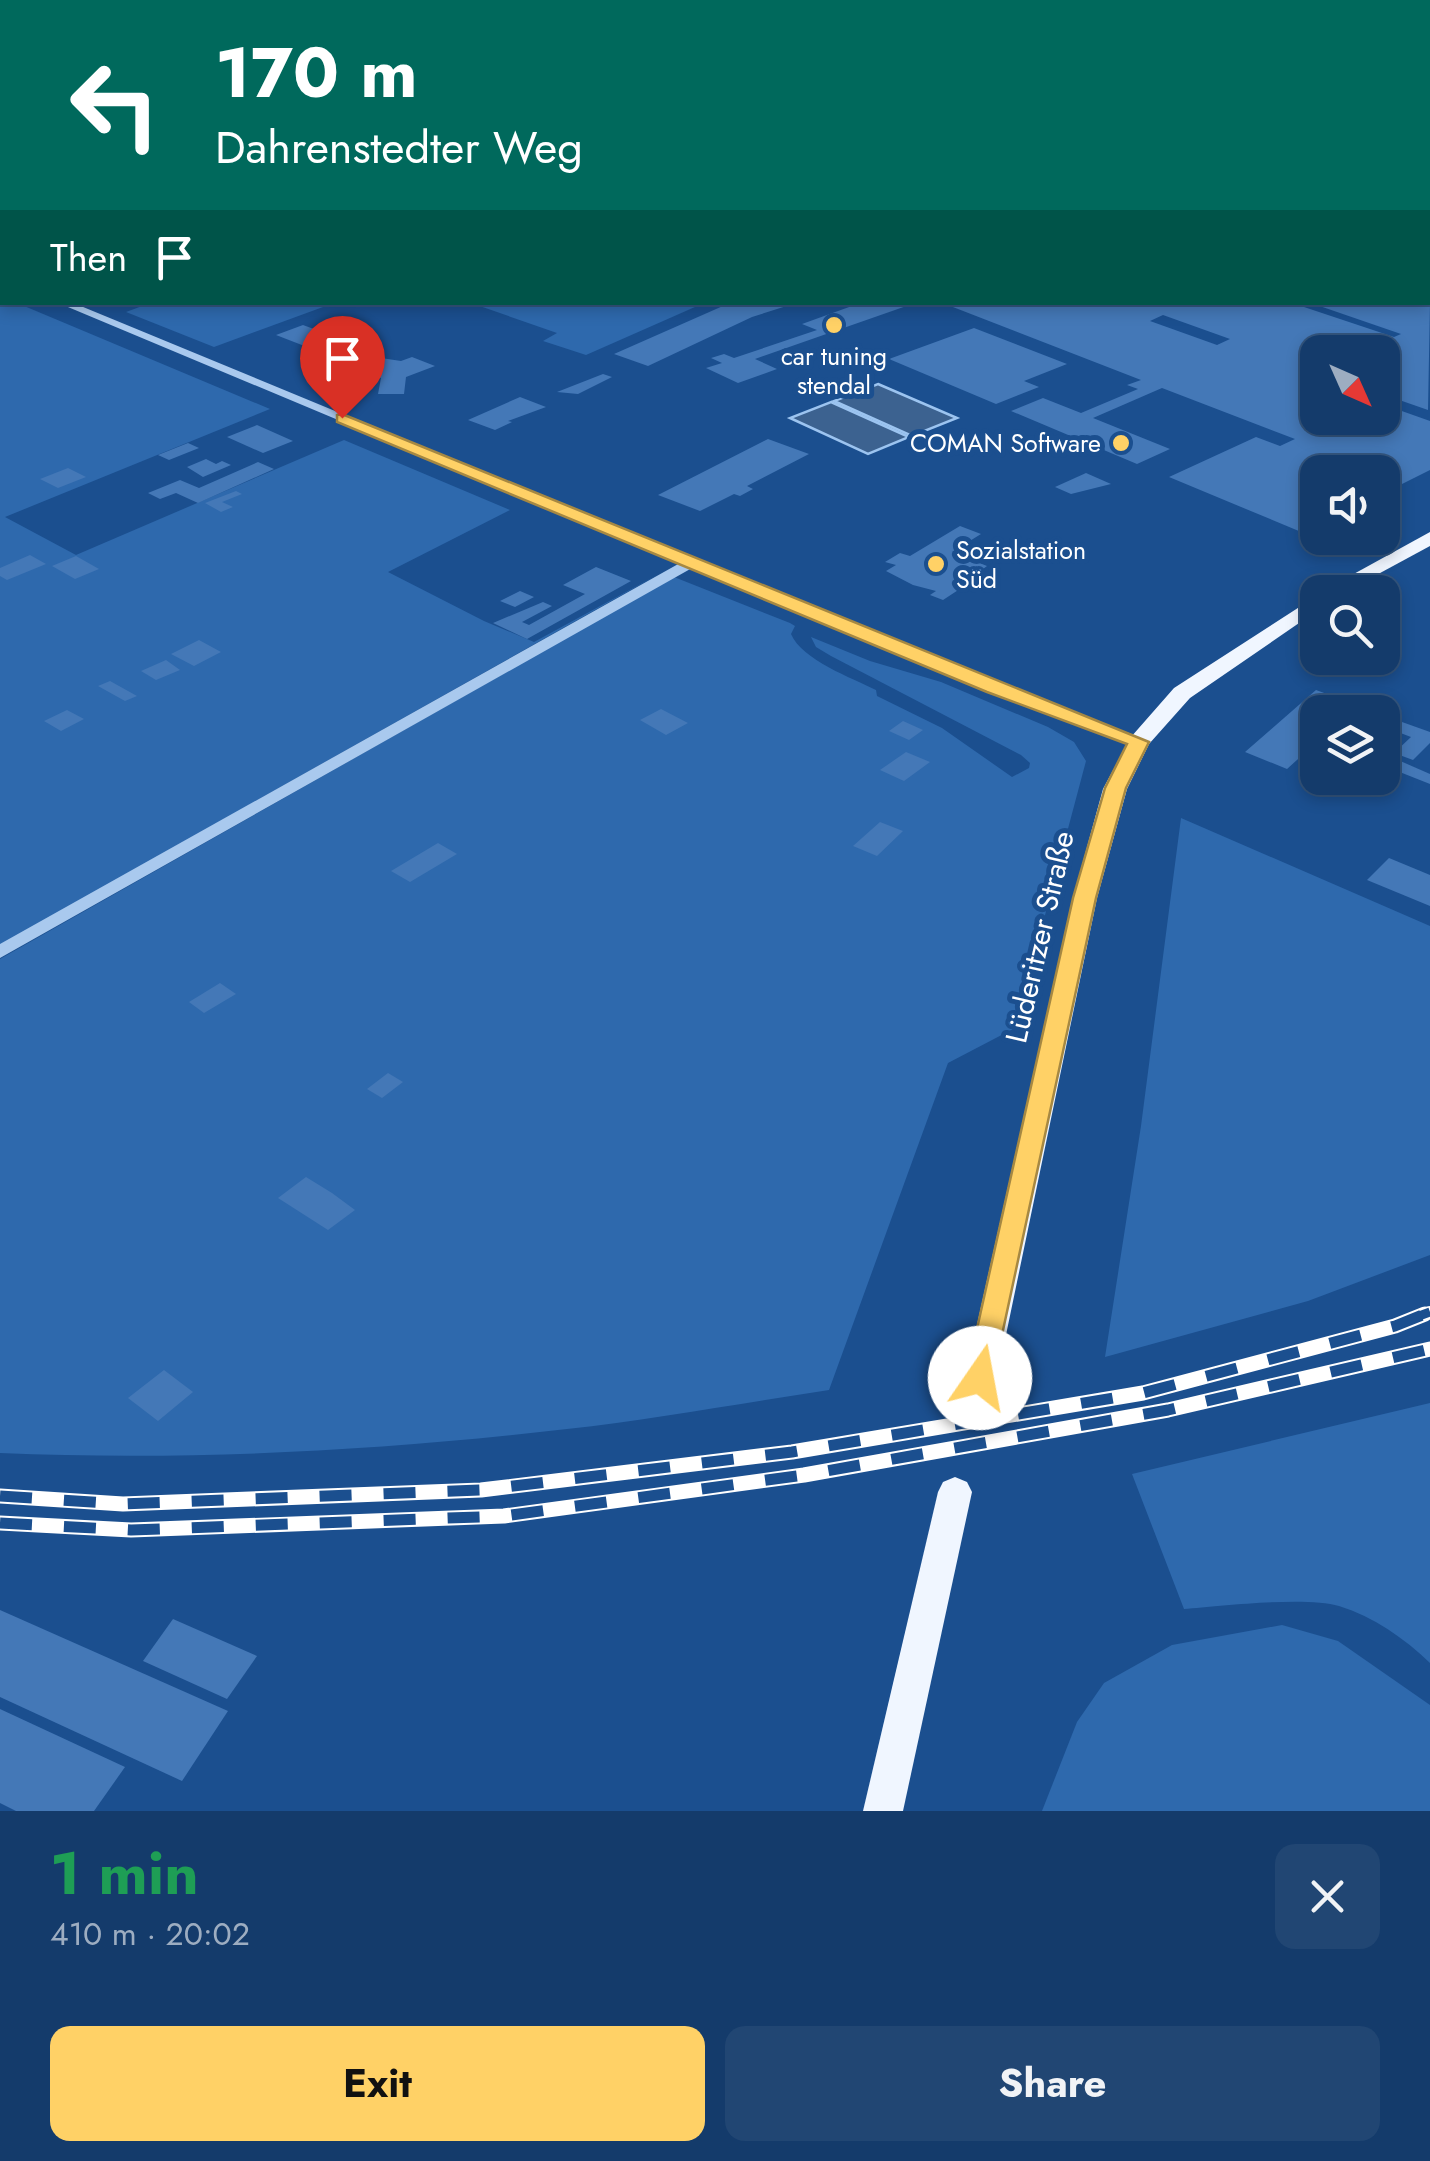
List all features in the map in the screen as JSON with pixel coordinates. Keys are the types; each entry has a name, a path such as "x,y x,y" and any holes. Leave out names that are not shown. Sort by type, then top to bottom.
{"main road":[{"path":"1362,575 1430,538"},
{"name":"Lüderitzer Straße","path":"980,1378 1085,898 1115,788 1139,742 1182,692 1300,613"},
{"path":"884,1811 955,1492"}],"street":[{"path":"68,305 994,688 1139,742"},
{"path":"0,952 692,562"}],"shaded area":[{"path":"0,305 22,305 270,409 5,517 76,555 344,440 510,510 388,572 484,621 534,642 659,574 0,945"},
{"path":"145,305 329,305 214,347 126,312"},
{"path":"477,305 699,305 586,355 543,341 557,333"},
{"path":"878,384 957,418 912,436 834,401"},
{"path":"831,402 909,437 868,454 790,418"},
{"path":"674,577 790,623 795,626 791,634 797,643 816,660 942,728 1012,777 1029,768 1030,763 1021,755 831,656 816,647 811,637 870,661 941,682 1048,727 1074,742 1086,761 1015,1028 948,1063 829,1390 600,1425 426,1443 213,1455 0,1453 0,959"},
{"path":"1181,818 1430,926 1430,1255 1308,1301 1105,1357 1141,1126"},
{"path":"1430,1403 1430,1663 1388,1629 1339,1606 1285,1602 1184,1609 1132,1474"},
{"path":"1282,1625 1338,1641 1430,1705 1430,1811 1042,1811 1077,1722 1104,1683 1172,1645"}],"building":[{"path":"725,305 790,305 752,317 648,366 614,354"},
{"path":"855,305 909,305 755,359 777,369 738,383 706,368 722,363 711,358 724,354 734,358 817,330 802,324"},
{"path":"948,305 1298,305 1388,335 1300,335 1300,435 1400,435 1400,410 1430,421 1430,470 1400,485 1400,455 1300,455 1300,532 1169,477 1256,437 1280,446 1295,439 1162,388 1093,418 1170,449 1137,464 1011,411 1043,398 1081,413 1138,389 1127,385 1141,380","holes":["1163,315 1230,339 1217,345 1150,321"]},
{"path":"1317,305 1430,305 1428,410 1400,400 1401,334"},
{"path":"303,325 364,348 338,359 276,335"},
{"path":"974,328 1067,364 1024,381 1039,387 996,404 889,359"},
{"path":"412,357 435,366 406,377 404,394 378,394 381,378 355,369 381,358 401,361"},
{"path":"603,374 612,377 578,394 557,392"},
{"path":"520,397 546,407 495,430 468,420"},
{"path":"257,425 293,441 263,453 227,437"},
{"path":"768,439 809,454 747,486 753,489 740,496 734,494 700,511 658,495"},
{"path":"188,443 199,448 169,460 158,455"},
{"path":"206,459 231,465 203,477 187,467"},
{"path":"258,462 274,469 198,503 176,493 160,499 148,493 180,480 199,488"},
{"path":"68,468 86,477 58,488 40,479"},
{"path":"1086,473 1111,484 1071,494 1055,487"},
{"path":"236,491 242,494 222,502 233,507 221,512 205,503"},
{"name":"Sozialstation Süd","path":"960,526 981,534 952,552 987,566 943,600 930,595 936,591 886,571 896,565 885,562 900,553 910,556"},
{"path":"30,555 46,564 7,580 0,576 0,568"},
{"path":"76,556 99,569 75,579 52,566"},
{"path":"596,567 631,581 527,639 493,623 543,602 552,606 522,622 529,625 585,594 563,585"},
{"path":"520,591 534,597 515,607 500,601"},
{"path":"199,640 221,652 194,666 171,654"},
{"path":"166,660 180,670 156,680 141,671"},
{"path":"110,681 137,696 125,701 98,686"},
{"path":"1300,704 1300,757 1287,769 1245,752"},
{"path":"661,709 688,723 666,735 640,720"},
{"path":"67,710 84,719 61,731 44,721"},
{"path":"903,721 923,730 909,740 889,731"},
{"path":"1400,721 1430,732 1430,743 1413,760 1400,755 1400,747 1411,737 1400,733"},
{"path":"906,752 930,762 904,781 880,770"},
{"path":"1400,761 1430,774 1430,784 1400,772"},
{"path":"880,822 903,831 877,856 853,846"},
{"path":"438,843 457,854 410,882 391,871"},
{"path":"1389,858 1430,875 1430,906 1367,880"},
{"path":"220,983 236,994 204,1013 189,1002"},
{"path":"388,1073 403,1082 382,1098 367,1089"},
{"path":"306,1177 355,1210 328,1230 278,1198"},
{"path":"164,1370 193,1392 158,1421 128,1398"},
{"path":"0,1610 228,1711 182,1781 0,1697"},
{"path":"173,1619 257,1656 227,1699 143,1661"},
{"path":"0,1709 125,1767 94,1811 16,1811 0,1803"}],"railway":[{"path":"1419,1316 1430,1312"},
{"path":"0,1496 123,1504 481,1490 792,1452 1143,1393 1395,1326 1425,1314"},
{"path":"0,1523 131,1530 504,1516 804,1475 1168,1410 1430,1349"}],"place":[{"name":"car tuning stendal","path":"834,325"},
{"name":"COMAN Software","path":"1121,443"},
{"name":"Sozialstation Süd","path":"936,564"}],"route":[{"path":"342,418 994,688 1139,742 1115,788 1085,898 980,1378"}]}
